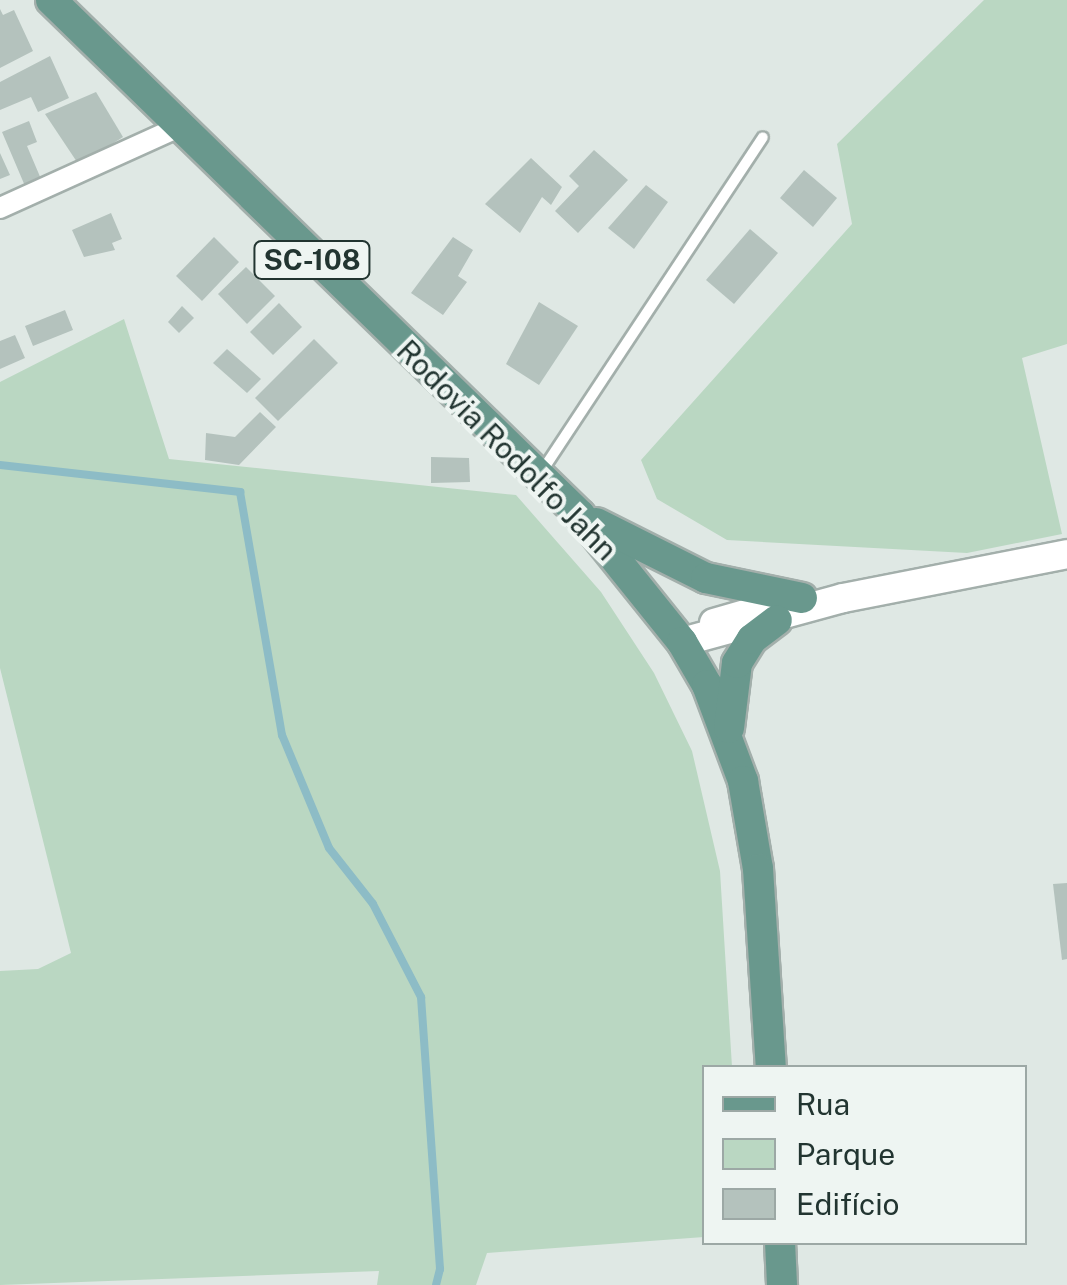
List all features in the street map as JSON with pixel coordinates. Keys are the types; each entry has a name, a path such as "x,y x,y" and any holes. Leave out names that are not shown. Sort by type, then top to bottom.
{"main road":[{"name":"Rodovia Rodolfo Jahn","path":"51,0 176,128 580,515 682,642 729,736 758,869 771,1065"},
{"path":"580,515 706,578 802,598"},
{"path":"729,736 737,663 752,639 778,620"},
{"path":"780,1245 782,1285"}],"street":[{"path":"0,208 176,128"},
{"path":"682,642 778,620 843,598 1067,554"},
{"path":"682,642 729,614 802,598 843,598"}],"lane":[{"path":"538,476 763,137"}],"green space":[{"path":"984,0 1067,0 1067,344 1022,358 1062,534 967,553 727,540 657,499 641,460 852,224 837,144"},
{"path":"124,319 169,459 516,495 601,592 654,673 692,751 720,871 732,1065 702,1065 702,1237 487,1253 476,1285 377,1285 379,1271 0,1285 0,971 38,969 71,953 0,668 0,382"}],"building":[{"path":"0,9 3,15 14,10 33,51 0,68"},
{"path":"50,56 69,98 38,112 31,97 0,110 0,82"},
{"path":"96,92 123,137 79,165 45,114"},
{"path":"29,121 37,142 27,146 41,179 25,186 2,132"},
{"path":"594,150 628,180 578,233 555,211 579,186 569,176"},
{"path":"0,153 10,175 0,179"},
{"path":"531,158 562,187 551,205 542,197 520,233 485,204"},
{"path":"804,170 837,198 813,227 780,198"},
{"path":"646,185 668,202 634,249 608,228"},
{"path":"111,213 122,239 112,243 115,250 84,257 72,230"},
{"path":"750,229 778,253 734,304 706,280"},
{"path":"214,237 239,262 202,301 176,276"},
{"path":"453,237 473,250 458,276 467,282 443,315 411,293"},
{"path":"246,267 275,296 247,324 218,294"},
{"path":"539,302 578,326 539,385 506,364"},
{"path":"279,303 302,327 273,355 250,332"},
{"path":"182,306 194,318 179,333 168,322"},
{"path":"65,310 73,330 33,346 25,326"},
{"path":"15,335 25,358 0,369 0,341"},
{"path":"314,339 338,363 278,421 255,398"},
{"path":"227,349 261,379 247,393 213,363"},
{"path":"260,412 276,427 239,465 205,460 206,433 235,437"},
{"path":"431,457 469,458 470,482 431,483"},
{"path":"1067,883 1067,959 1062,960 1053,884"}],"waterway":[{"path":"0,465 240,492 282,735 329,848 373,904 421,997 440,1269 436,1285"}]}
